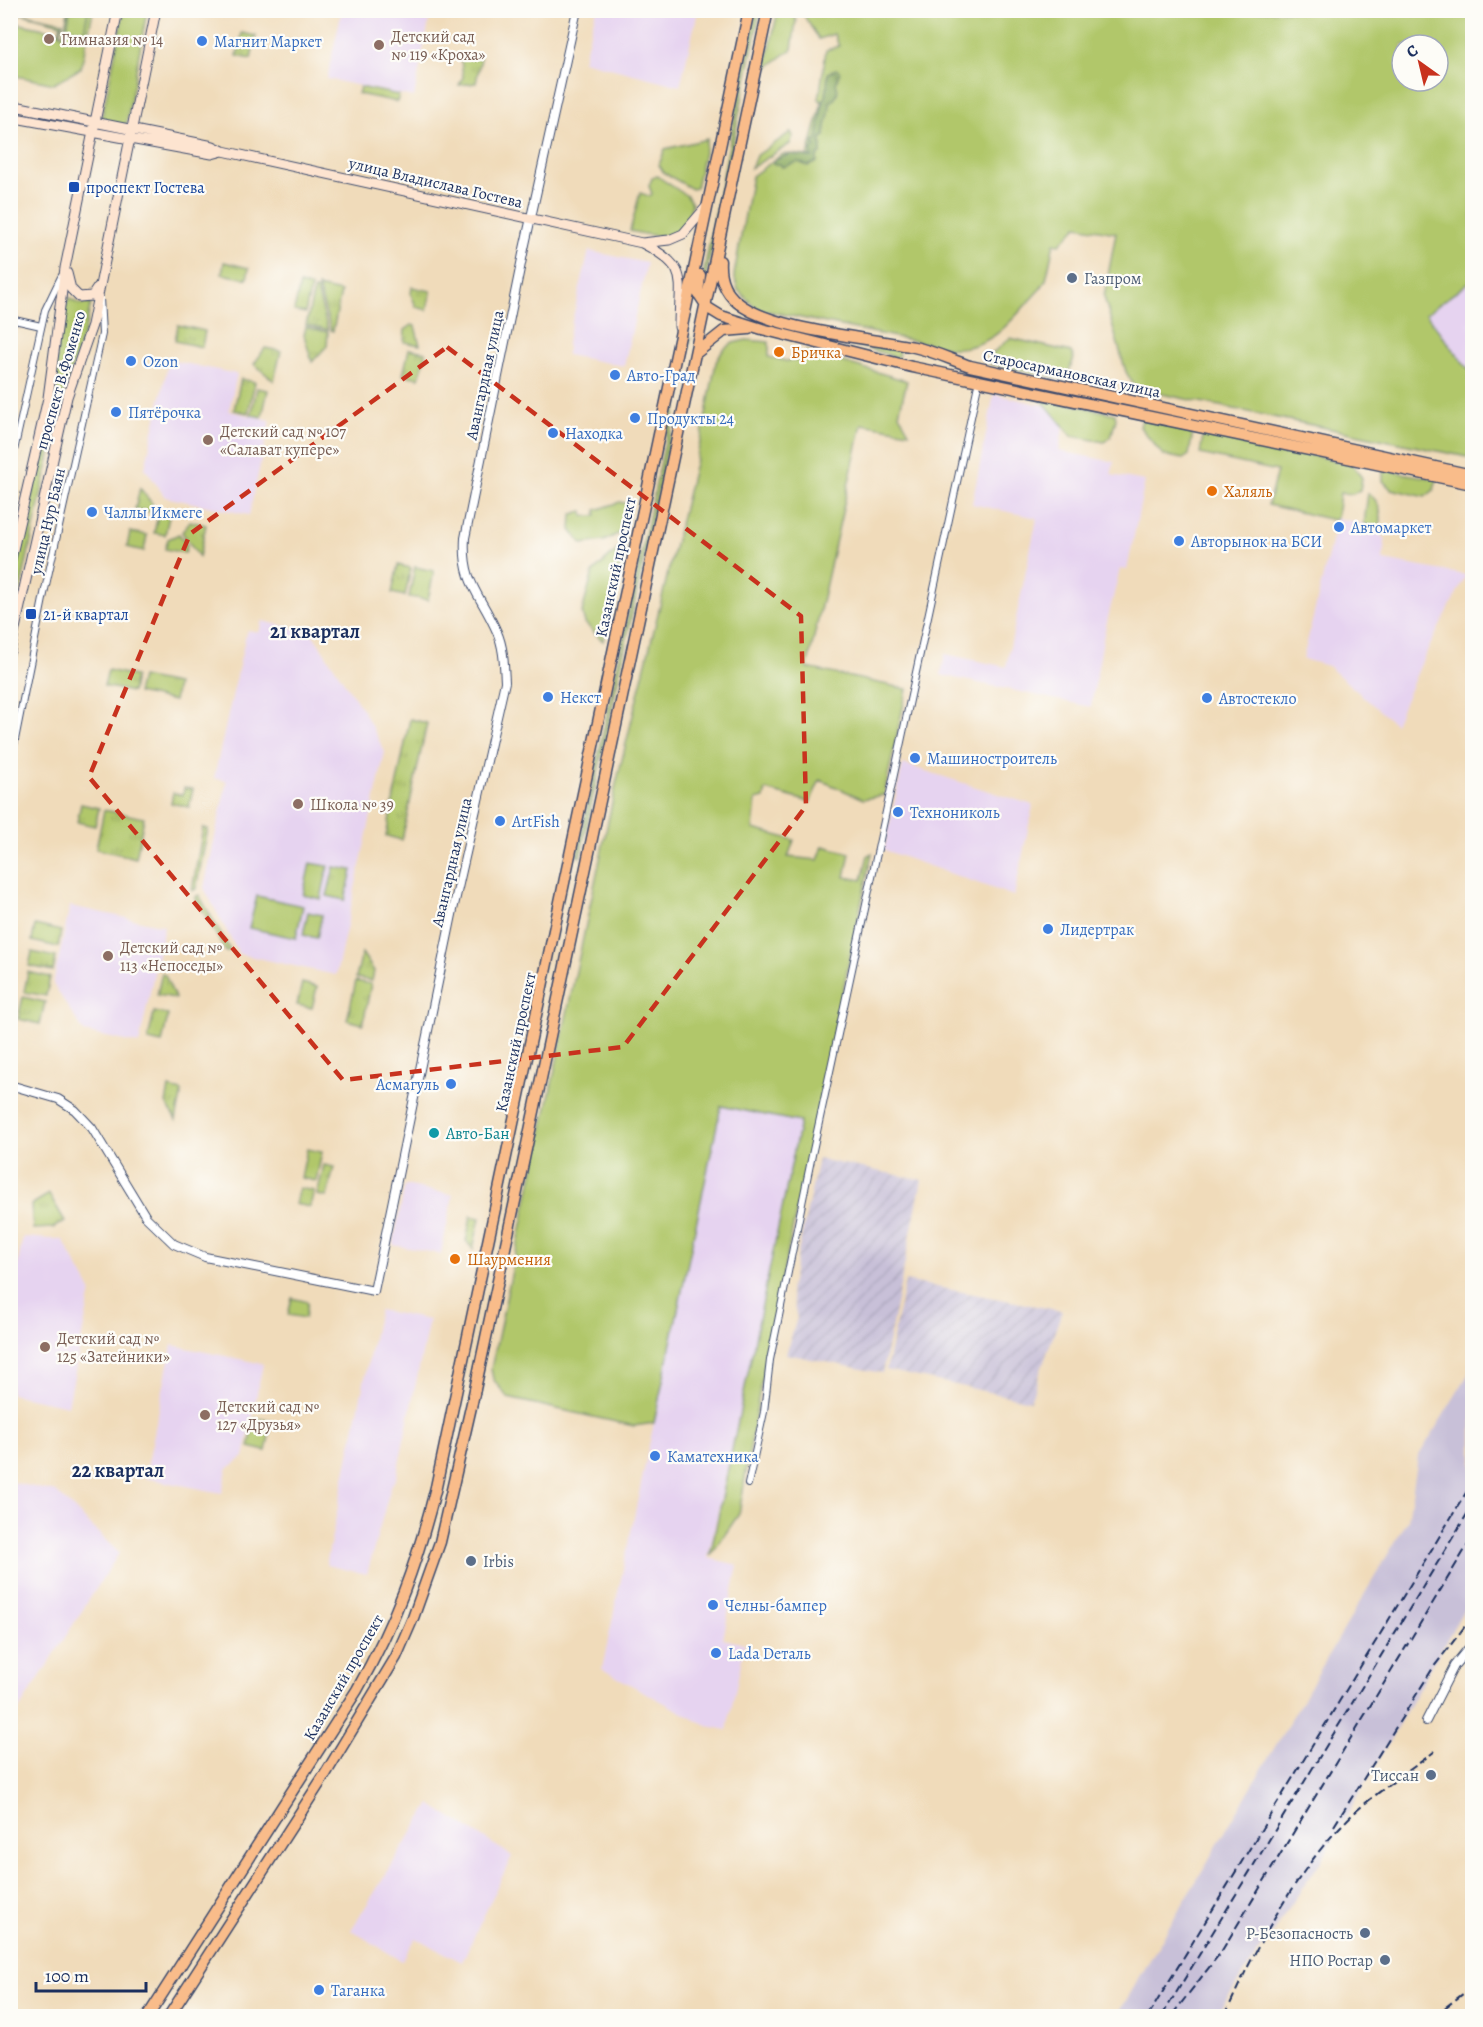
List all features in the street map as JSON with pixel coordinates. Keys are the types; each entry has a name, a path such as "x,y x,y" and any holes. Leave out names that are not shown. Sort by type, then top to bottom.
{"main road":[{"name":"проспект В.Фоменко","path":"10,563 48,398 65,268 91,132 118,10"},
{"name":"проспект В.Фоменко","path":"10,651 67,397 92,325 156,10"},
{"name":"Казанский проспект","path":"148,2016 357,1689 383,1644 413,1571 436,1487 749,10"},
{"name":"Казанский проспект","path":"169,2016 326,1773 396,1657 413,1618 440,1542 484,1346 768,10"},
{"name":"улица Владислава Гостева","path":"10,105 213,146 223,152 417,192 642,243 666,255 678,271 681,294 679,341"},
{"name":"улица Владислава Гостева","path":"10,117 212,154 223,152"},
{"name":"улица Владислава Гостева","path":"642,243 669,240 683,234 708,205"},
{"name":"Старосармановская улица","path":"721,239 720,269 723,284 734,300 749,311 765,318 839,335 916,347 970,366 1473,475"},
{"path":"698,257 700,274 698,292 706,305 721,316 762,329"},
{"path":"65,268 71,290 79,297 92,296 99,283"},
{"path":"695,354 724,331 738,328 762,329"},
{"name":"Старосармановская улица","path":"762,329 912,367 979,379 1473,484"},
{"path":"912,367 906,356 916,347"},
{"path":"570,850 577,863 588,854"},
{"path":"248,1862 257,1858 262,1861 261,1872"}],"street":[{"name":"Авангардная улица","path":"10,1085 58,1099 75,1110 92,1128 146,1217 174,1244 205,1257 374,1291 453,910 505,682 503,652 497,632 468,579 465,544 531,219 577,10"},
{"path":"10,469 45,310 65,268"},
{"name":"улица Нур Баян","path":"10,765 44,594 102,334 99,283"},
{"path":"10,319 41,326"},
{"path":"748,1484 764,1413 770,1360 812,1155 979,379"},
{"path":"1426,1721 1454,1666 1473,1644"}],"highlighted area":[{"path":"447,347 801,616 806,806 623,1047 343,1080 89,777 190,534"}],"shaded area":[{"name":"Детский сад № 119 «Кроха»","path":"342,10 431,11 414,97 327,79"},
{"path":"596,11 698,11 680,86 583,61"},
{"path":"589,251 647,263 624,366 567,355 567,342"},
{"path":"1472,279 1472,374 1426,314"},
{"name":"Детский сад № 107 «Салават купере»","path":"169,360 237,374 229,411 270,420 249,515 165,497 145,468"},
{"path":"994,394 1051,407 1064,422 1059,451 1114,462 1111,475 1145,481 1127,570 1120,569 1104,634 1091,707 941,675 945,654 1006,667 1037,518 972,504"},
{"path":"1337,518 1384,529 1381,537 1385,538 1383,560 1466,575 1424,657 1395,724 1328,666 1303,659"},
{"name":"Школа № 39","path":"262,621 311,632 364,712 385,752 336,975 239,954 204,888 227,781 214,778 247,630 259,632"},
{"path":"903,764 1033,805 1014,896 884,850"},
{"name":"Детский сад № 113 «Непоседы»","path":"70,906 164,926 139,1044 84,1032 53,984"},
{"path":"721,1105 801,1122 708,1558 738,1565 723,1639 745,1644 727,1730 707,1726 602,1669"},
{"path":"818,1159 922,1180 882,1373 786,1354 797,1318 790,1290"},
{"path":"405,1185 453,1195 441,1254 393,1245"},
{"name":"Детский сад № 125 «Затейники»","path":"23,1237 63,1240 91,1291 68,1406 11,1394 11,1299"},
{"path":"905,1281 1062,1311 1030,1401 886,1370"},
{"path":"379,1310 429,1320 396,1478 391,1486 367,1574 326,1565"},
{"name":"Детский сад № 127 «Друзья»","path":"172,1345 263,1364 244,1457 227,1469 222,1493 145,1478"},
{"path":"1472,1368 1472,1595 1323,1858 1215,2016 1117,2016 1408,1520 1418,1457"},
{"path":"11,1482 56,1492 119,1553 11,1722"},
{"path":"430,1804 512,1856 462,1962 416,1938 402,1961 351,1930"}],"green space":[{"name":"Гимназия № 14","path":"11,11 63,22 60,34 63,35 68,11 70,11 67,28 84,31 88,11 93,11 81,68 54,84 11,75 11,22 59,32 61,24"},
{"path":"70,11 88,11 84,31 67,28"},
{"path":"124,11 147,11 126,126 101,121"},
{"path":"756,11 760,11 704,286 702,280"},
{"path":"778,11 792,11 796,20 792,49 765,69"},
{"path":"801,11 1472,11 1472,280 1426,314 1472,374 1472,458 1142,390 1133,384 1126,372 1104,297 1116,233 1077,226 1060,244 1054,243 1046,280 1041,288 1002,330 979,344 965,347 950,348 757,309 738,290 734,275 752,176 783,154 808,156 822,102 819,99 826,50 839,46 834,34 819,39"},
{"path":"242,33 256,36 251,59 237,56"},
{"path":"481,58 476,83 459,85 463,77 461,60"},
{"path":"836,69 840,72 836,84 837,92 830,104 825,136 821,138 821,154 817,156 817,162 808,166 798,162 782,167 780,164 774,164 772,161 791,154 812,157 811,150 817,139 823,100 826,97 828,73"},
{"path":"360,87 399,95 397,102 358,94"},
{"path":"791,132 793,136 790,144 751,168 756,156"},
{"path":"707,139 696,188 692,189 664,173 659,165 665,149"},
{"path":"657,176 687,196 692,204 688,217 677,232 670,235 661,236 630,231 640,193 649,196 652,194 649,186 652,178"},
{"path":"224,262 249,268 247,279 222,274"},
{"path":"300,284 311,287 305,313 294,311"},
{"path":"318,287 341,292 333,331 331,330"},
{"path":"412,287 431,291 427,310 416,307 411,294"},
{"path":"314,290 317,290 328,330 306,325"},
{"path":"69,298 79,304 91,303 85,330 63,395 12,628 11,595 53,393 60,322"},
{"path":"178,325 205,331 202,347 175,341"},
{"path":"412,325 415,326 420,345 404,342 405,330"},
{"path":"306,327 328,332 327,346 312,362 304,335"},
{"path":"687,338 691,338 580,857 577,856"},
{"path":"1010,338 1071,352 1074,358 1068,374 1061,378 990,364 989,356"},
{"path":"746,340 769,342 769,357 786,361 804,360 806,351 907,381 899,414 909,432 862,424 807,668 907,689 884,795 863,799 820,780 810,802 766,790 764,798 756,800 753,829 794,840 788,857 818,860 823,846 850,853 845,877 862,880 868,855 872,853 765,1359 739,1514 710,1556 800,1122 721,1106 654,1423 634,1426 508,1398 493,1379 491,1369 616,784 702,435 716,362 723,350 733,343"},
{"path":"844,341 899,349 898,358"},
{"path":"265,348 281,351 274,381 254,364"},
{"path":"409,349 425,352 426,356 419,378 403,375"},
{"path":"241,379 255,382 248,413 234,410"},
{"path":"257,388 268,390 262,417 251,415"},
{"path":"1039,397 1115,414 1116,419 1111,437 1104,442 1072,436"},
{"path":"1142,418 1193,431 1189,455 1183,459 1163,455 1140,427"},
{"path":"1207,433 1352,464 1362,478 1360,490 1353,494 1340,493 1337,518 1333,520 1268,505 1277,471 1200,454 1203,436"},
{"path":"1383,470 1437,479 1434,490 1425,497 1391,489 1383,481"},
{"path":"140,488 153,505 152,512 135,509"},
{"path":"1368,493 1380,509 1381,522 1377,527 1364,524"},
{"path":"620,502 628,504 629,512 622,532 604,541 582,544 571,530 572,514 583,511 583,516 596,516 596,510"},
{"path":"159,510 170,512 165,535 154,533"},
{"path":"190,521 206,525 199,557 182,532"},
{"path":"130,532 147,535 144,551 127,547"},
{"path":"179,534 187,545 185,553 165,549 168,539"},
{"path":"625,543 603,641 585,623 582,612 593,572"},
{"path":"398,565 411,568 405,596 392,593"},
{"path":"415,567 434,571 428,600 409,597"},
{"path":"108,670 135,676 132,692 104,686"},
{"path":"141,677 177,684 174,701 137,693"},
{"path":"410,719 427,723 402,840 386,836"},
{"path":"184,788 193,789 189,807 171,803 173,793 183,795"},
{"path":"81,804 99,808 95,826 77,822"},
{"path":"104,810 144,818 136,858 96,849"},
{"path":"203,828 208,829 196,889 192,891"},
{"path":"310,863 328,866 321,899 303,895"},
{"path":"334,867 352,870 345,900 327,896"},
{"path":"199,895 230,950 226,952 195,897"},
{"path":"257,896 303,906 296,938 249,928"},
{"path":"308,912 322,915 317,938 303,935"},
{"path":"35,925 61,931 58,947 32,941"},
{"path":"32,952 56,957 53,971 29,966"},
{"path":"362,953 374,971 372,981 356,978"},
{"path":"28,972 50,977 46,996 24,992"},
{"path":"162,973 165,975 175,998 157,995"},
{"path":"356,981 371,984 363,1024 347,1020"},
{"path":"302,983 317,987 312,1008 297,1005"},
{"path":"23,997 45,1002 40,1024 18,1019"},
{"path":"154,1012 168,1015 162,1043 148,1040"},
{"path":"169,1088 182,1091 176,1120 166,1103"},
{"path":"307,1149 322,1152 316,1181 301,1178"},
{"path":"324,1165 334,1167 327,1197 317,1195"},
{"path":"299,1188 314,1191 310,1207 295,1204"},
{"path":"49,1194 65,1221 53,1228 33,1229 31,1205"},
{"path":"471,1216 480,1218 473,1249 466,1241"},
{"path":"292,1298 308,1302 305,1318 288,1315"},
{"path":"255,1418 272,1421 266,1451 249,1447"}],"railway":[{"path":"1148,2016 1472,1483"},
{"path":"1162,2016 1472,1506"},
{"path":"1172,2015 1221,1952 1472,1538"},
{"path":"1334,1826 1433,1668 1472,1617"},
{"path":"1225,2016 1277,1914 1327,1841 1366,1803 1435,1751"},
{"path":"1434,2016 1472,1987"}],"place":[{"name":"Гимназия № 14","path":"49,39"},
{"name":"Магнит Маркет","path":"202,41"},
{"name":"Детский сад № 119 «Кроха»","path":"379,45"},
{"name":"проспект Гостева","path":"74,187"},
{"name":"Газпром","path":"1072,278"},
{"name":"Бричка","path":"779,352"},
{"name":"Ozon","path":"131,361"},
{"name":"Авто-Град","path":"615,375"},
{"name":"Пятёрочка","path":"116,412"},
{"name":"Продукты 24","path":"635,418"},
{"name":"Находка","path":"553,433"},
{"name":"Детский сад № 107 «Салават купере»","path":"208,440"},
{"name":"Халяль","path":"1212,491"},
{"name":"Чаллы Икмеге","path":"92,512"},
{"name":"Автомаркет","path":"1339,527"},
{"name":"Авторынок на БСИ","path":"1179,541"},
{"name":"21-й квартал","path":"31,614"},
{"name":"Некст","path":"548,697"},
{"name":"Автостекло","path":"1207,698"},
{"name":"Машиностроитель","path":"915,758"},
{"name":"Школа № 39","path":"298,804"},
{"name":"Технониколь","path":"898,812"},
{"name":"ArtFish","path":"500,821"},
{"name":"Лидертрак","path":"1048,929"},
{"name":"Детский сад № 113 «Непоседы»","path":"108,956"},
{"name":"Асмагуль","path":"451,1084"},
{"name":"Авто-Бан","path":"434,1133"},
{"name":"Шаурмения","path":"455,1259"},
{"name":"Детский сад № 125 «Затейники»","path":"45,1347"},
{"name":"Детский сад № 127 «Друзья»","path":"205,1415"},
{"name":"Каматехника","path":"655,1456"},
{"name":"Irbis","path":"471,1561"},
{"name":"Челны-бампер","path":"713,1605"},
{"name":"Lada Dеталь","path":"716,1653"},
{"name":"Тиссан","path":"1431,1775"},
{"name":"Р-Безопасность","path":"1365,1933"},
{"name":"НПО Ростар","path":"1385,1960"},
{"name":"Таганка","path":"319,1990"}],"district":[{"name":"21 квартал","path":"315,631"},
{"name":"22 квартал","path":"118,1470"}]}
